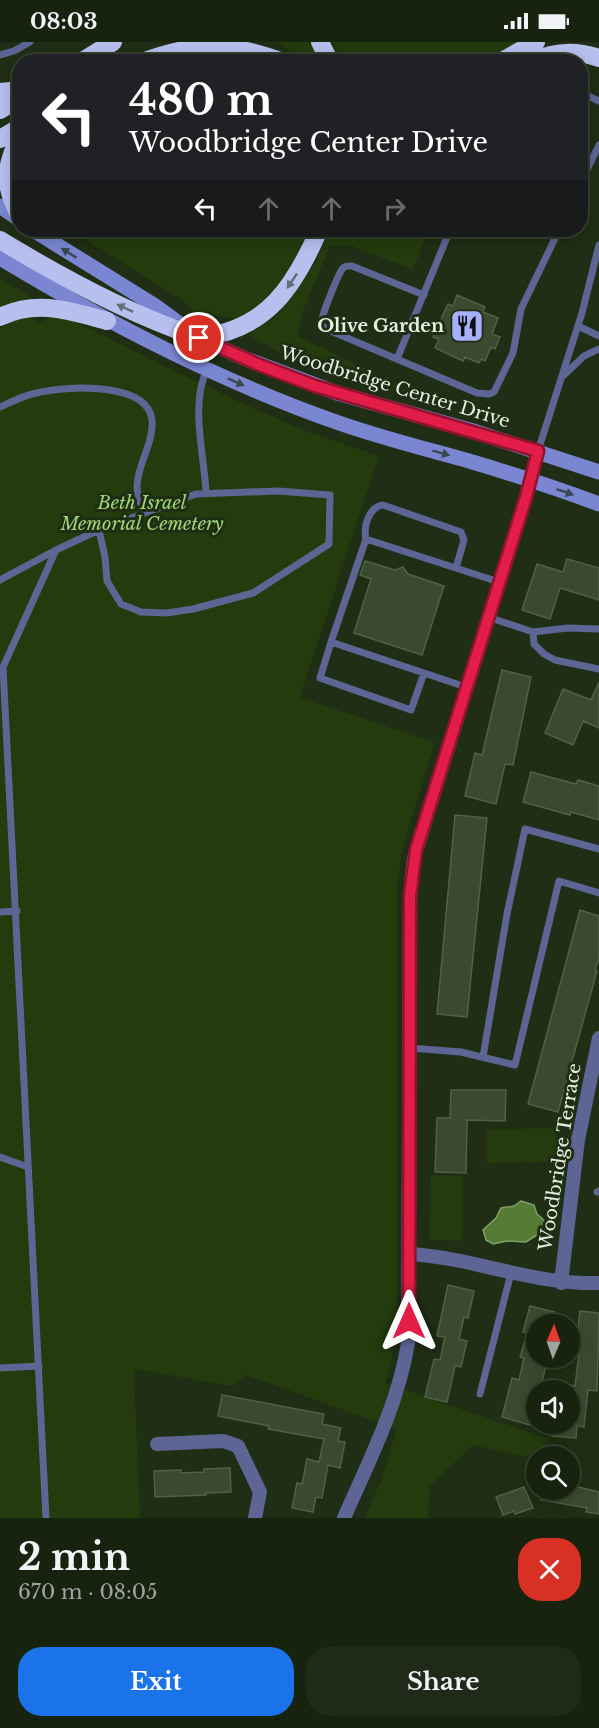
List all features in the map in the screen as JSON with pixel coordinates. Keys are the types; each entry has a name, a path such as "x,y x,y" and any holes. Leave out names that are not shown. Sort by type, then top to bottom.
{"highway":[{"path":"94,54 113,42"},
{"path":"140,54 159,42"},
{"path":"163,54 181,47 218,42 236,43 267,54"},
{"path":"514,54 536,42"},
{"path":"556,54 572,52 581,54"},
{"path":"12,155 7,179 12,200"},
{"path":"0,240 116,304 199,338 250,324 270,309 295,277 316,237"},
{"path":"0,316 20,309 42,307 68,310 107,321"}],"street":[{"name":"Woodbridge Center Drive","path":"44,237 154,305 199,338 268,369 315,386 538,451 599,472"},
{"path":"0,258 107,321 207,369 297,408 339,423 531,480 599,504"},
{"path":"344,1518 387,1420 401,1377 409,1332 410,896 413,867 538,451"},
{"name":"Woodbridge Terrace","path":"561,1282 579,1131 599,1038"},
{"path":"410,1254 444,1257 561,1282 599,1283"},
{"path":"157,1444 224,1441 238,1446 260,1492 255,1518"}],"lane":[{"path":"0,55 14,51 30,42"},
{"path":"588,168 599,145"},
{"path":"397,359 447,237"},
{"path":"424,295 350,266 343,268 321,318 324,328 477,393 494,392 513,353 521,309 556,237"},
{"path":"538,451 578,326 599,245"},
{"path":"578,326 599,336"},
{"path":"189,360 199,338"},
{"path":"562,376 584,356 599,349"},
{"path":"206,492 199,403 200,384 207,369"},
{"path":"0,407 35,393 76,387 124,393 140,399 149,410 152,426 136,484 144,513"},
{"path":"0,580 99,530 191,495 206,492 278,491 330,495 329,544 253,593 167,613 141,612 121,604 107,581 99,530"},
{"path":"423,673 411,710 320,678 366,539 364,531 372,509 383,505 461,532 464,540 456,568"},
{"path":"366,539 499,582"},
{"path":"46,1518 17,911 2,670 56,550"},
{"path":"488,617 533,632 599,629"},
{"path":"533,632 534,644 549,657 599,669"},
{"path":"331,642 466,687"},
{"path":"483,1057 507,914 525,829 599,849"},
{"path":"410,1048 452,1051 515,1065 560,881 599,892"},
{"path":"0,912 17,911"},
{"path":"0,1157 28,1167"},
{"path":"480,1394 511,1273"},
{"path":"0,1368 39,1366"}],"green space":[{"path":"278,42 309,42 317,54 295,54"},
{"path":"332,42 519,42 499,54 339,54"},
{"path":"81,237 308,237 279,289 239,320 191,310 184,301"},
{"path":"328,237 425,237 413,270 350,245 330,246 302,313 298,336 435,403 342,379 299,363 248,335 275,317 315,263"},
{"path":"0,278 34,299 0,309"},
{"name":"Beth Israel Memorial Cemetery","path":"26,315 38,324 50,316 73,321 233,399 306,431 379,456 300,697 435,743 403,846 397,884 397,1311 392,1357 385,1383 526,1431 526,1434 549,1439 542,1446 526,1446 526,1457 473,1445 430,1486 428,1518 365,1518 381,1480 397,1429 246,1375 233,1386 134,1369 140,1518 0,1518 0,328"},
{"path":"556,1128 556,1162 487,1163 487,1129"},
{"path":"431,1175 463,1176 462,1241 429,1240"}],"shaded area":[{"path":"521,1201 534,1205 537,1214 545,1221 545,1230 526,1242 507,1241 493,1244 486,1240 483,1230 496,1218 501,1208 514,1206"}],"building":[{"name":"Olive Garden","path":"457,295 485,307 483,312 498,318 492,334 500,337 495,349 491,347 485,361 481,359 479,363 465,357 463,361 435,348 439,339 433,337 448,304 453,306"},
{"path":"567,559 599,568 599,600 560,588 550,619 522,610 537,564 563,572"},
{"path":"365,561 395,570 403,567 408,574 444,586 422,655 354,633 371,579 360,575"},
{"path":"502,670 531,677 513,765 505,764 496,804 465,796 475,753 482,755"},
{"path":"599,682 599,728 583,721 573,745 545,733 563,689 591,700"},
{"path":"531,772 576,784 578,780 599,786 599,820 571,812 570,815 523,802"},
{"path":"455,815 487,818 467,1017 437,1014"},
{"path":"580,910 599,916 599,957 558,1112 528,1104"},
{"path":"451,1090 506,1090 505,1121 467,1120 466,1173 435,1172 437,1118 450,1118"},
{"path":"448,1285 474,1291 468,1318 464,1317 459,1339 467,1341 461,1367 455,1366 447,1402 425,1397 434,1359 440,1360 445,1337 437,1336"},
{"path":"530,1306 555,1312 554,1314 528,1314"},
{"path":"580,1311 599,1313 597,1391 588,1390 584,1427 580,1426 580,1380 576,1380 577,1368 580,1368"},
{"path":"526,1336 526,1368 545,1368 542,1380 526,1380 526,1424 502,1417 512,1378 519,1380 524,1358 520,1357"},
{"path":"222,1395 324,1414 322,1424 341,1428 338,1441 345,1442 340,1468 328,1465 322,1498 316,1497 313,1512 292,1508 297,1483 302,1484 307,1459 319,1462 324,1439 268,1429 269,1426 218,1416"},
{"path":"552,1434 576,1434 576,1438 552,1436"},
{"path":"230,1468 231,1492 155,1497 154,1471 181,1470 181,1473"},
{"path":"524,1487 526,1500 530,1500 533,1508 503,1515 496,1497"},
{"path":"580,1487 599,1492 599,1514 586,1512 587,1508 541,1500 580,1500"}],"place":[{"name":"Olive Garden","path":"467,326"}],"route":[{"path":"199,338 257,364 315,386 538,451 526,497 416,850 413,867 410,896 409,1321"}]}
